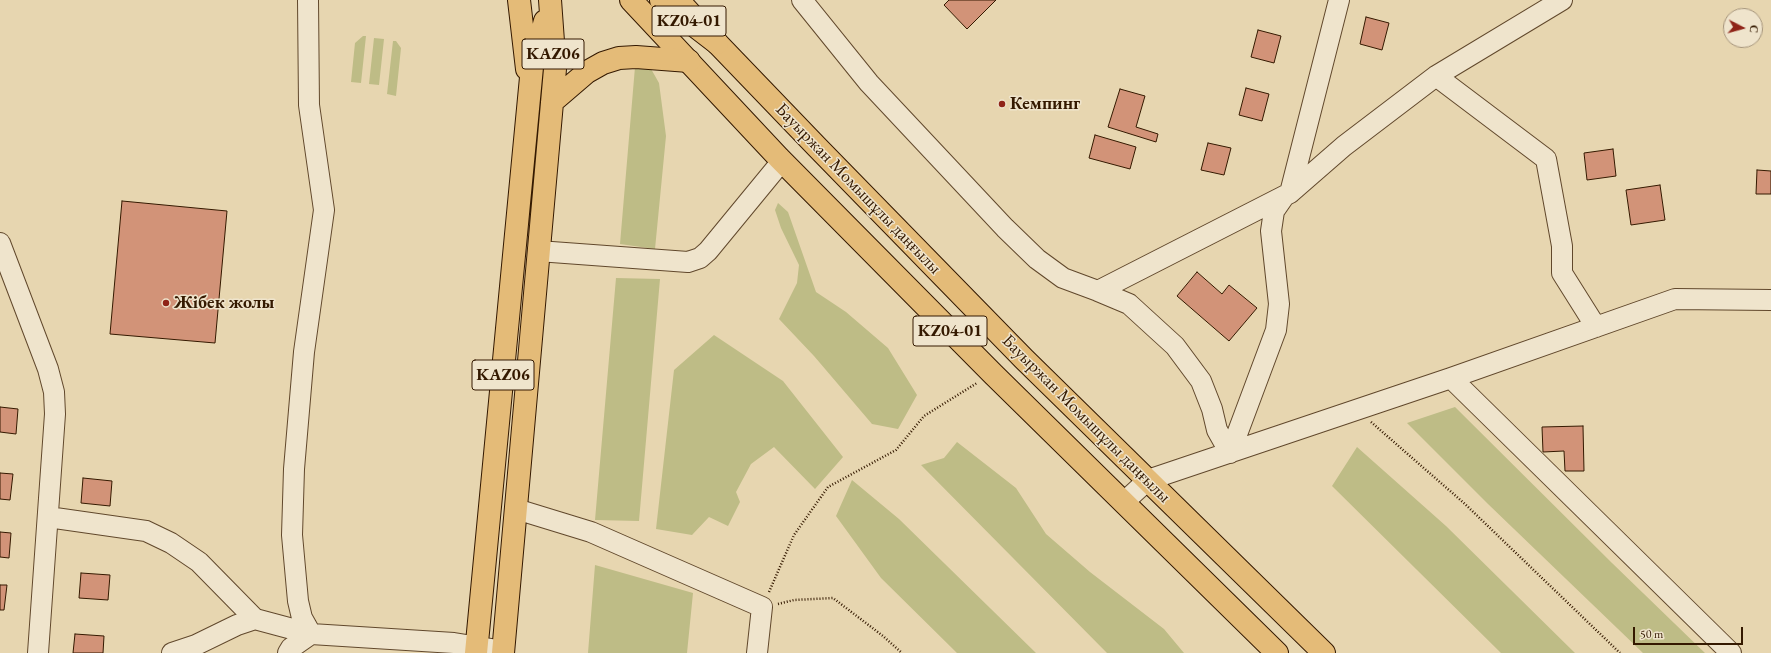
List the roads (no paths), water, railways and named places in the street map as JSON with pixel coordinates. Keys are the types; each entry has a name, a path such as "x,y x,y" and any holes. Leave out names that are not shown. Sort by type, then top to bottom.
{"main road":[{"path":"519,0 530,96"},
{"name":"Бауыржан Момышұлы даңғылы","path":"631,0 782,161 993,374 1277,653"},
{"name":"Бауыржан Момышұлы даңғылы","path":"661,0 717,43 816,147 1024,359 1324,653"},
{"name":"KZ04-01","path":"678,0 717,43"},
{"name":"KАZ06","path":"476,650 532,67 550,3"},
{"name":"KАZ06","path":"504,652 555,69 550,3"},
{"path":"552,102 587,72 604,63 619,58 636,57 689,61"}],"street":[{"path":"308,0 309,105 324,210 304,352 294,469 292,535 298,601 302,618 311,634"},
{"path":"802,0 869,82 1005,228 1037,259 1063,278 1129,304 1175,346 1202,381 1212,409 1217,430 1230,453"},
{"path":"1098,291 1286,195 1339,0"},
{"path":"1230,453 1276,330 1279,304 1271,231 1274,211 1286,195 1344,146 1436,76 1562,0"},
{"path":"1436,76 1546,159 1562,246 1562,273 1596,327"},
{"path":"538,251 688,262 700,258 708,251 782,161"},
{"path":"0,243 48,369 54,392 55,414 38,653"},
{"path":"1124,502 1148,480 1451,378 1675,299 1771,300"},
{"path":"1451,378 1731,653"},
{"path":"516,509 591,532 762,607 757,653"},
{"path":"48,517 146,530 171,543 199,562 255,619 311,634 454,643 476,650 504,652"},
{"path":"172,653 196,645 237,625 255,619"},
{"path":"288,653 291,648 311,634"}],"place":[{"name":"Кемпинг","path":"1002,104"},
{"name":"Жібек жолы","path":"166,303"}]}
